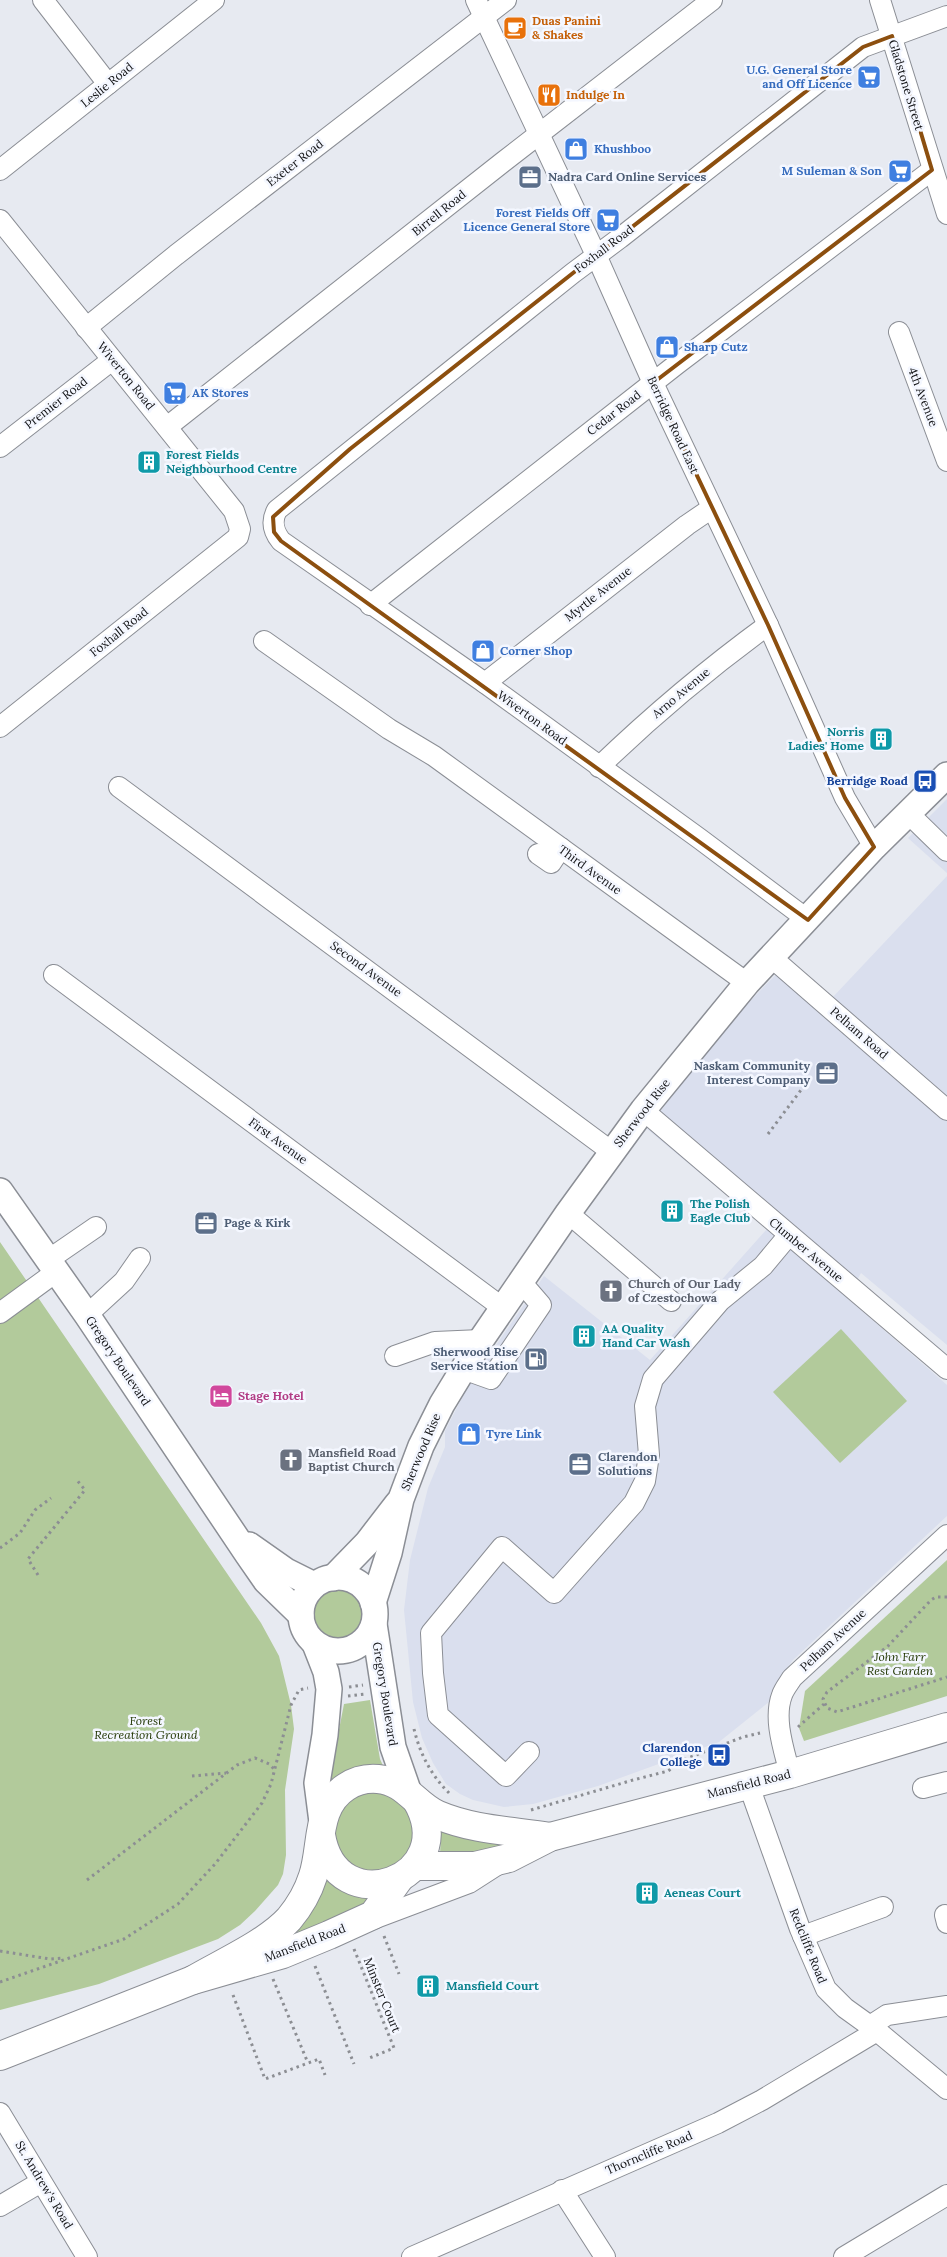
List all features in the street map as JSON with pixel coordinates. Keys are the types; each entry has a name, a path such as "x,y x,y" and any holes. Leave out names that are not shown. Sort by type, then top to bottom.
{"highway":[{"name":"Mansfield Road","path":"321,1829 326,1856 338,1872 366,1885 376,1885 407,1873 475,1866 509,1858 550,1837 748,1783 790,1774 947,1727"},
{"name":"Mansfield Road","path":"193,1980 260,1941 288,1919 306,1894 313,1876 325,1811 336,1795 358,1781 368,1779 387,1780 436,1814 463,1824 550,1837"},
{"name":"Mansfield Road","path":"0,2056 193,1980 282,1954 329,1936 373,1915 424,1851 427,1832 423,1810 413,1797"}],"main road":[{"name":"Sherwood Rise","path":"373,1613 401,1499 421,1446 442,1404 481,1340 522,1283 568,1213 643,1110 771,957 808,920 874,847 947,775"},
{"name":"Gregory Boulevard","path":"0,1190 87,1315 232,1533 266,1581 301,1615 303,1626 315,1644 326,1672 329,1694 317,1783 321,1829"},
{"name":"Sherwood Rise","path":"324,1582 367,1543 401,1499"},
{"name":"Gregory Boulevard","path":"232,1533 266,1558 324,1582 343,1578 362,1586 373,1613 393,1747 413,1797"},
{"path":"301,1615 307,1594 324,1582"},
{"name":"Gregory Boulevard","path":"315,1644 324,1649 345,1651 363,1641 370,1633 373,1613"}],"street":[{"path":"43,0 108,84"},
{"name":"Leslie Road","path":"0,170 214,0"},
{"name":"Exeter Road","path":"86,328 480,9 506,0"},
{"name":"Birrell Road","path":"167,427 538,134 712,0"},
{"name":"Gladstone Street","path":"880,0 947,214"},
{"name":"Berridge Road East","path":"480,9 596,255 653,383 768,625 845,798 874,847"},
{"name":"Foxhall Road","path":"277,510 596,255 863,47 947,16"},
{"name":"Cedar Road","path":"370,605 653,383 932,170"},
{"name":"Wiverton Road","path":"0,220 234,511 240,529 238,538"},
{"name":"4th Avenue","path":"899,332 947,461"},
{"name":"Premier Road","path":"0,447 112,360"},
{"name":"Myrtle Avenue","path":"484,682 687,525 712,508"},
{"name":"Wiverton Road","path":"277,510 273,517 274,532 281,541 370,605 484,682 808,920"},
{"name":"Foxhall Road","path":"0,727 238,538"},
{"name":"Arno Avenue","path":"599,767 655,715 730,653 768,625"},
{"name":"Third Avenue","path":"264,641 389,729 434,756 747,984"},
{"name":"Second Avenue","path":"119,787 612,1152"},
{"path":"909,814 947,851"},
{"path":"538,854 551,863 561,848"},
{"name":"Pelham Road","path":"771,957 947,1110"},
{"name":"First Avenue","path":"54,975 503,1308"},
{"name":"Clumber Avenue","path":"643,1110 788,1236 947,1369"},
{"path":"568,1213 671,1301"},
{"path":"0,1313 96,1226"},
{"path":"529,1752 506,1776 438,1715 432,1674 430,1633 502,1547 554,1593 634,1503 645,1481 649,1455 646,1406 653,1380 720,1301 763,1266 788,1236"},
{"path":"87,1315 124,1281 140,1258"},
{"path":"463,1369 490,1379 513,1346 541,1305 522,1283"},
{"path":"394,1356 435,1342 481,1340"},
{"name":"Pelham Avenue","path":"790,1774 780,1731 780,1709 782,1695 792,1678 947,1535"},
{"path":"923,1788 947,1782"},
{"name":"Redcliffe Road","path":"748,1783 803,1936 826,1989 834,1999 947,2089"},
{"path":"329,1936 469,1883 509,1858"},
{"path":"803,1936 883,1907"},
{"name":"Thorncliffe Road","path":"412,2257 718,2123 762,2100 873,2029 887,2015 947,2006"},
{"name":"St. Andrew's Road","path":"0,2113 87,2257"},
{"path":"0,2206 41,2182"},
{"path":"562,2190 605,2257"},
{"path":"844,2257 947,2195"}],"path":[{"path":"768,1134 804,1086"},
{"path":"38,1575 28,1560 85,1490 76,1479"},
{"path":"0,1548 20,1533 35,1510 51,1498"},
{"path":"947,1597 936,1597 931,1600 888,1646 826,1692 822,1698 824,1704 832,1711 837,1712 947,1677"},
{"path":"0,1982 124,1939 178,1904 215,1864 262,1803 271,1784 291,1705 299,1690 307,1688 329,1694 384,1687"},
{"path":"329,1694 384,1687"},
{"path":"795,1730 824,1704"},
{"path":"610,1786 647,1778 668,1771 683,1760 743,1737 768,1732"},
{"path":"88,1880 237,1764 255,1758 268,1764 275,1770"},
{"path":"192,1776 226,1773"},
{"path":"384,1936 399,1974"},
{"name":"Minster Court","path":"354,1948 394,2048 366,2059"},
{"path":"0,1951 50,1959 69,1957"},
{"path":"314,1963 354,2064"},
{"path":"273,1978 308,2063"},
{"path":"233,1995 265,2079 319,2059 325,2075"}],"highlighted area":[{"path":"892,36 932,170 653,383 768,625 845,798 874,847 808,920 281,541 274,532 273,517 350,449 863,47"}],"shaded area":[{"path":"947,799 947,873 908,838"},
{"path":"947,876 947,1345 861,1273 847,1298 947,1385 947,1516 793,1660 776,1683 769,1702 719,1742 598,1786 533,1804 504,1807 473,1800 460,1794 446,1784 433,1763 422,1738 413,1702 404,1610 410,1560 428,1488 445,1447 445,1431 469,1384 544,1276 650,1360 767,1229 647,1129 723,1029 789,961 832,998"}],"green space":[{"name":"Forest Recreation Ground","path":"0,1242 261,1623 279,1656 291,1705 294,1729 285,1790 286,1855 283,1874 278,1885 255,1911 240,1925 218,1939 99,1984 0,2010"},
{"path":"841,1329 907,1401 840,1463 773,1392"},
{"name":"John Farr Rest Garden","path":"947,1560 947,1696 804,1741 799,1728 805,1691"},
{"path":"339,1588 348,1590 359,1599 364,1613 362,1622 353,1633 339,1638 330,1636 319,1627 314,1613 316,1604 325,1593"},
{"path":"370,1700 380,1759 384,1768 354,1770 332,1780 330,1776 344,1704"},
{"path":"385,1790 406,1803 416,1836 407,1858 377,1873 350,1866 341,1857 333,1830 335,1817 352,1796"},
{"path":"441,1832 488,1841 516,1843 503,1850 440,1855"},
{"path":"325,1871 378,1897 284,1944"}],"place":[{"name":"Duas Panini & Shakes","path":"515,28"},
{"name":"U.G. General Store and Off Licence","path":"869,77"},
{"name":"Indulge In","path":"549,95"},
{"name":"Khushboo","path":"576,149"},
{"name":"M Suleman & Son","path":"900,171"},
{"name":"Nadra Card Online Services","path":"530,177"},
{"name":"Forest Fields Off Licence General Store","path":"608,220"},
{"name":"Sharp Cutz","path":"667,347"},
{"name":"AK Stores","path":"175,393"},
{"name":"Forest Fields Neighbourhood Centre","path":"149,462"},
{"name":"Corner Shop","path":"483,651"},
{"name":"Norris Ladies' Home","path":"881,739"},
{"name":"Berridge Road","path":"925,781"},
{"name":"Naskam Community Interest Company","path":"827,1073"},
{"name":"The Polish Eagle Club","path":"672,1211"},
{"name":"Page & Kirk","path":"206,1223"},
{"name":"Church of Our Lady of Czestochowa","path":"611,1291"},
{"name":"AA Quality Hand Car Wash","path":"584,1336"},
{"name":"Sherwood Rise Service Station","path":"536,1359"},
{"name":"Stage Hotel","path":"221,1396"},
{"name":"Tyre Link","path":"469,1434"},
{"name":"Mansfield Road Baptist Church","path":"291,1460"},
{"name":"Clarendon Solutions","path":"580,1464"},
{"name":"Clarendon College","path":"719,1755"},
{"name":"Aeneas Court","path":"647,1893"},
{"name":"Mansfield Court","path":"428,1986"}]}
